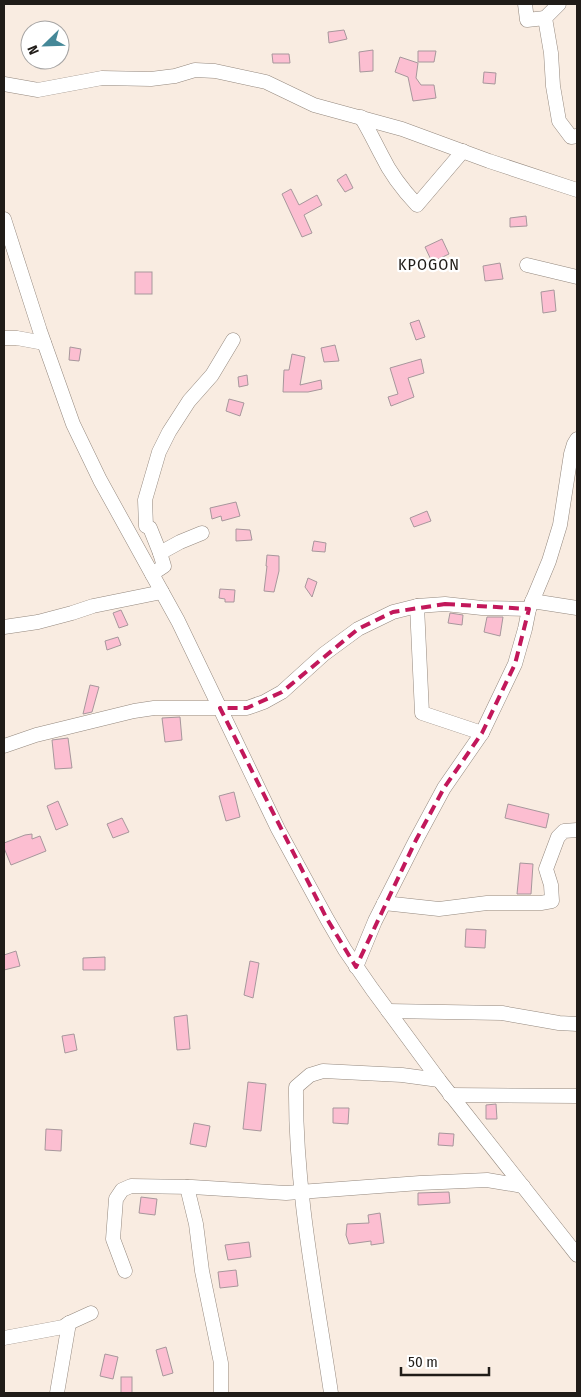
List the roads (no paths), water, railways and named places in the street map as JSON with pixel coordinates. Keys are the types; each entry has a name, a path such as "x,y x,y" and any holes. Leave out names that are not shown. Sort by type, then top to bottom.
{"street":[{"path":"525,4 527,20 545,18 559,4"},
{"path":"545,18 559,121 572,137 577,136"},
{"path":"4,84 38,90 102,78 151,79 175,76 195,70 214,71 266,82 314,105 402,129 577,190"},
{"path":"361,117 374,137 390,170 417,205 463,151"},
{"path":"4,219 44,343 73,424 100,480 178,621 278,829 327,919 356,967 450,1095 577,1255"},
{"path":"527,265 577,276"},
{"path":"4,338 17,338 44,343"},
{"path":"152,574 164,566 150,528 146,526 145,500 159,452 184,408 212,374 232,340"},
{"path":"356,967 384,903 444,788 482,733 515,664 530,605 549,561 557,534 571,454 577,439"},
{"path":"160,552 202,533"},
{"path":"4,628 38,622 93,606 162,592"},
{"path":"4,746 36,735 134,711 154,708 247,708 264,702 282,692 324,654 358,629 392,612 417,606 445,604 482,608 530,605 577,608"},
{"path":"417,606 422,713 482,733"},
{"path":"384,903 439,909 487,903 541,903 552,901 551,885 546,869 548,860 558,837 564,831 577,830"},
{"path":"388,1011 502,1013 559,1023 577,1024"},
{"path":"331,1393 301,1192 296,1087 310,1075 323,1071 402,1075 439,1080"},
{"path":"450,1095 577,1096"},
{"path":"125,1271 113,1239 116,1199 122,1190 131,1186 187,1186 286,1193 477,1180 523,1186"},
{"path":"187,1186 196,1224 202,1271 220,1355 221,1393"},
{"path":"4,1338 63,1328 69,1323 91,1313"},
{"path":"57,1393 69,1323"}],"district":[{"name":"KPOGON","path":"429,264"}]}
